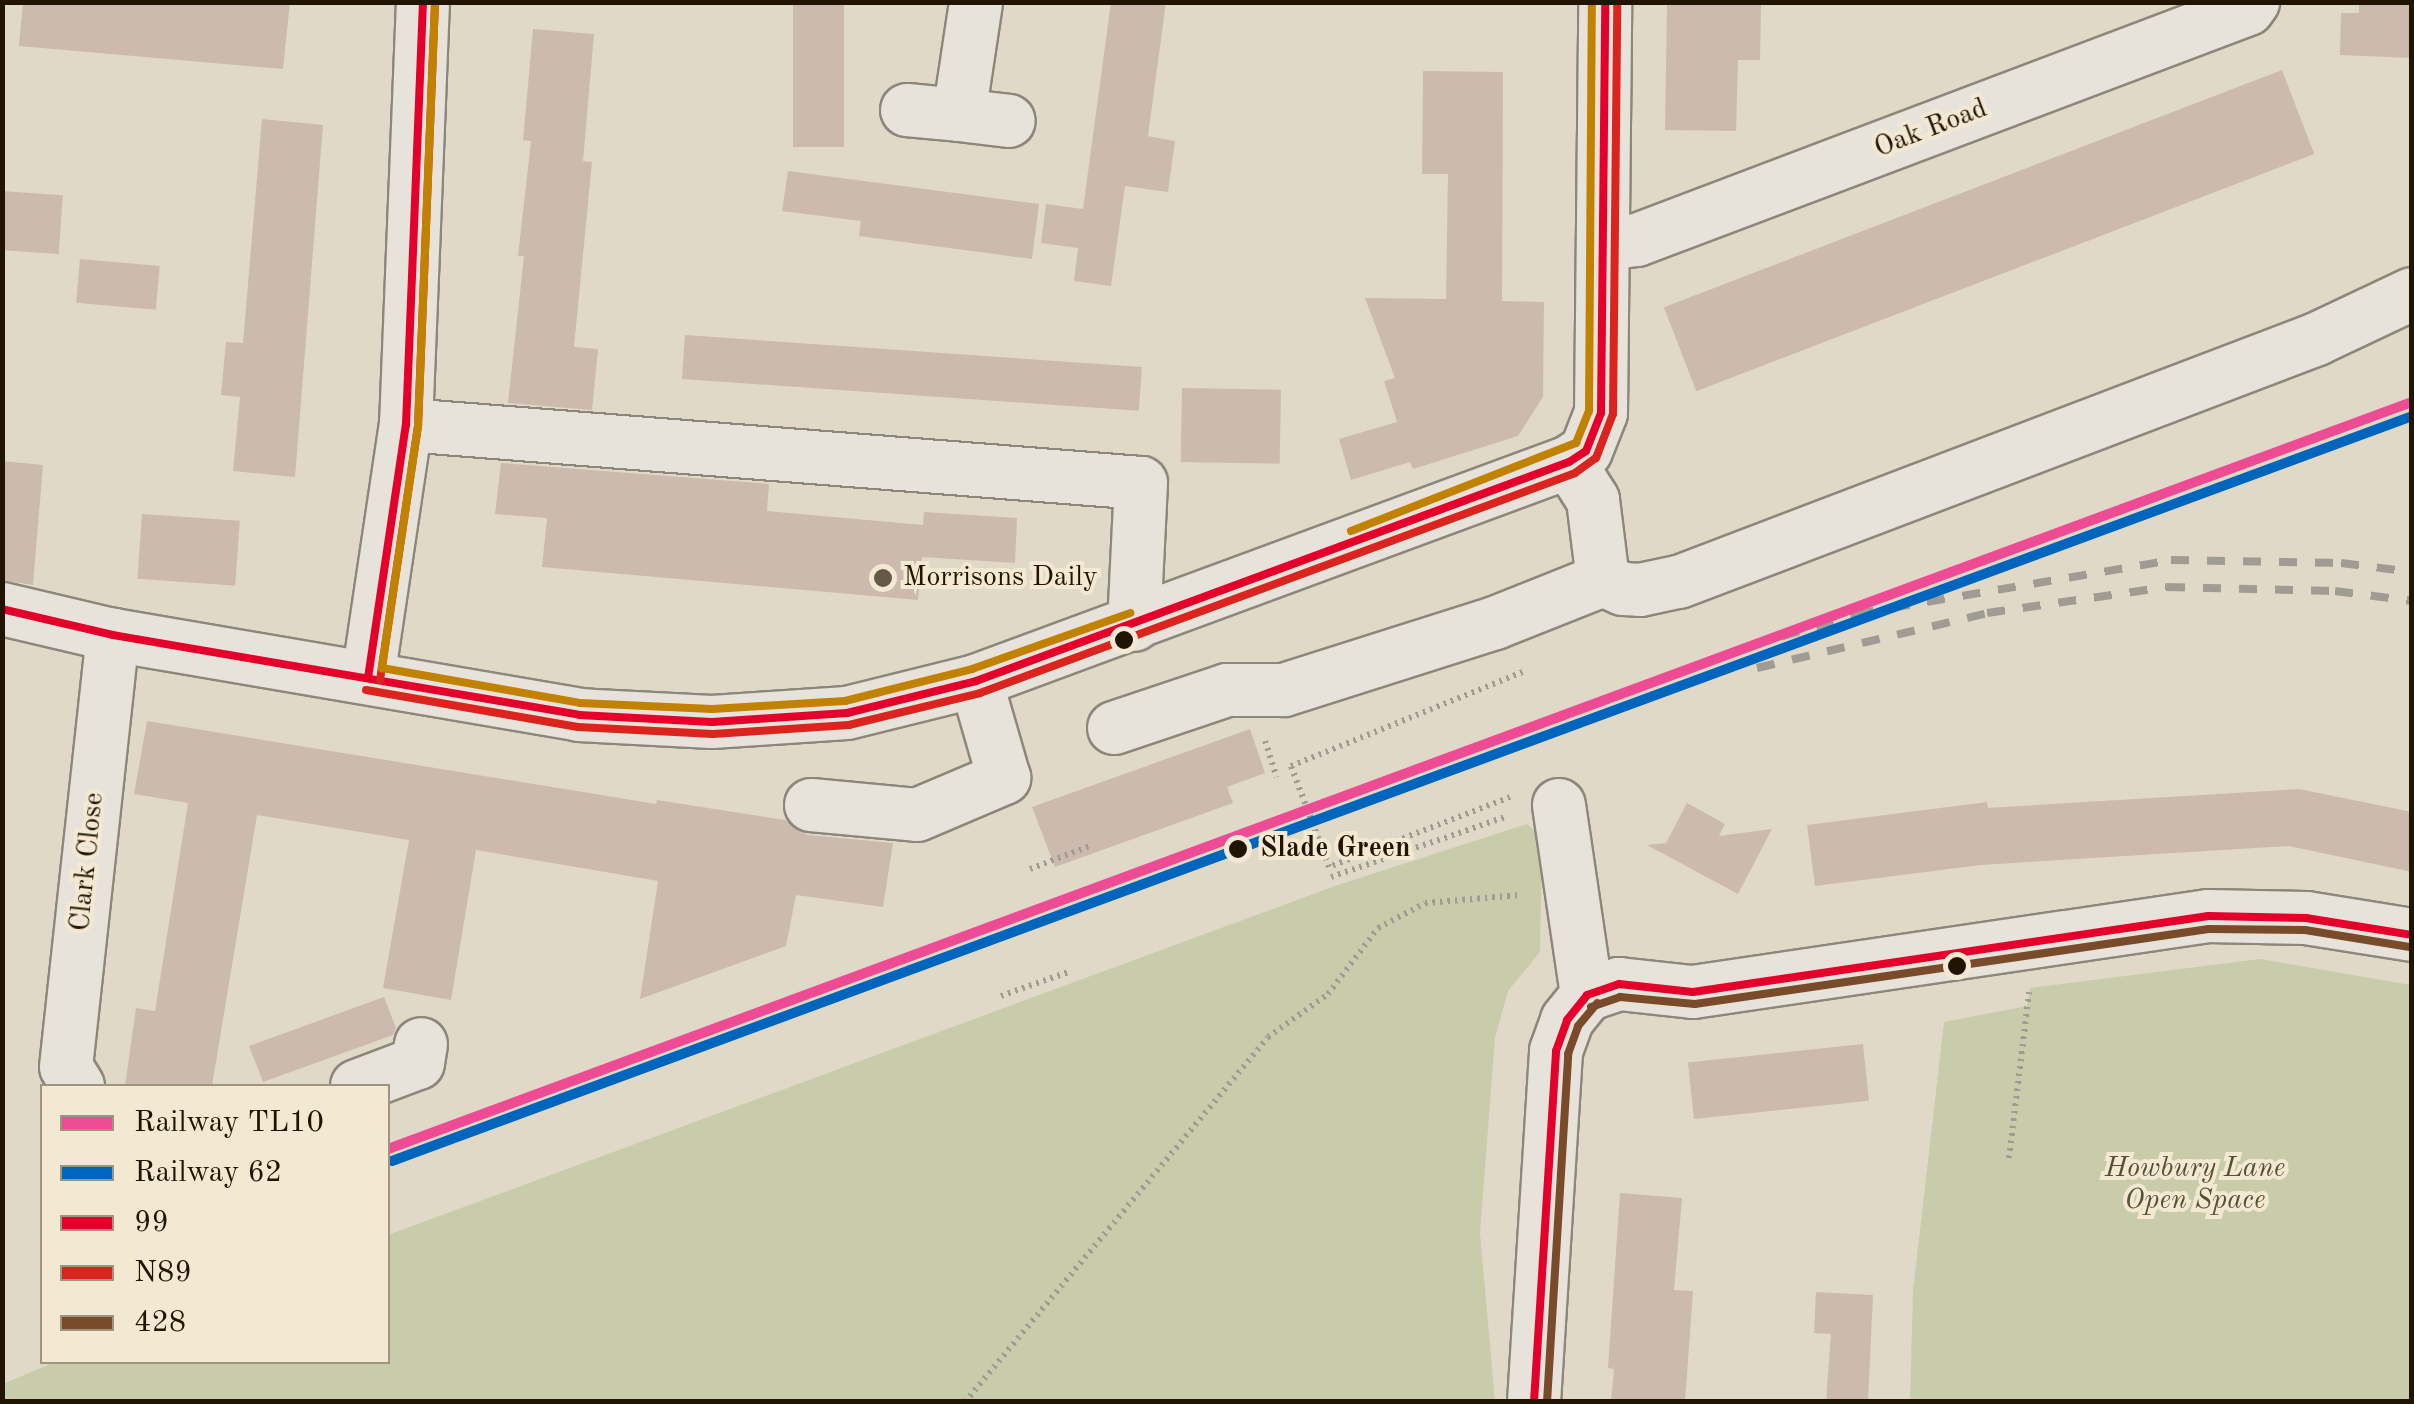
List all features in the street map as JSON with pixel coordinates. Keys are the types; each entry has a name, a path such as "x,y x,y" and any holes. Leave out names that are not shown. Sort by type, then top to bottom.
{"street":[{"path":"368,678 406,425 423,2"},
{"path":"907,110 984,118 976,2"},
{"path":"2,609 113,635 579,715 712,722 847,713 976,681 1569,462 1586,451 1601,413 1605,2"},
{"name":"Oak Road","path":"1604,244 1637,240 2248,9 2253,2"},
{"path":"1114,728 1227,690 1284,690 1495,624 1603,580 1624,589 1640,590 1679,582 2299,346 2412,294"},
{"path":"406,425 1141,483 1134,625"},
{"path":"1569,462 1593,500 1603,580"},
{"name":"Clark Close","path":"77,1084 66,1067 113,635"},
{"path":"811,805 916,814 1004,778 976,681"},
{"path":"1544,797 1572,891 1587,994"},
{"path":"1534,1402 1556,1051 1568,1020 1587,994 1619,984 1692,992 2208,916 2306,918 2412,934"},
{"path":"362,1084 418,1063 420,1044"}],"path":[{"path":"1332,876 1546,804 1544,797 1330,868 1291,766 1511,680"},
{"path":"1030,869 1090,846"},
{"path":"965,1402 1268,1037 1328,994 1378,928 1425,903 1572,891"},
{"path":"2009,1158 2035,941"},
{"path":"1000,996 1068,972"}],"green space":[{"path":"1527,824 1542,836 1540,952 1508,991 1495,1038 1480,1233 1495,1401 3,1402 3,1384 50,1364 390,1364 390,1234 1335,886"},
{"name":"Howbury Lane Open Space","path":"2260,959 2411,985 2411,1401 1910,1401 1913,1291 1944,1022 2027,1006 2030,988"}],"building":[{"path":"23,2 290,2 283,69 19,46"},
{"path":"793,2 844,2 844,147 793,147"},
{"path":"1111,2 1166,2 1148,136 1175,141 1168,192 1125,186 1111,286 1074,281 1078,248 1041,243 1046,204 1083,209"},
{"path":"1667,2 1761,4 1760,60 1738,60 1736,131 1665,130"},
{"path":"2359,2 2412,2 2412,58 2340,55 2341,13 2359,13"},
{"path":"533,29 594,34 583,161 592,162 574,347 598,349 592,410 508,403 524,256 518,256 531,141 523,140"},
{"path":"2282,70 2314,154 1696,391 1664,307"},
{"path":"1423,71 1503,72 1502,301 1544,302 1543,397 1518,436 1413,469 1410,462 1351,480 1339,439 1397,422 1384,381 1395,378 1365,298 1446,299 1448,174 1422,174"},
{"path":"262,119 323,125 295,477 233,471 240,397 221,395 226,342 243,343"},
{"path":"788,171 1039,204 1032,259 859,236 861,221 782,211"},
{"path":"2,191 63,195 59,254 2,250"},
{"path":"80,259 160,266 156,310 76,303"},
{"path":"685,335 1142,367 1139,411 682,379"},
{"path":"1182,388 1281,390 1280,464 1181,462"},
{"path":"2,461 43,465 33,585 2,580"},
{"path":"501,463 769,484 767,511 923,525 924,512 1017,518 1015,563 922,557 918,600 542,567 547,518 495,514"},
{"path":"142,514 240,521 235,586 137,579"},
{"path":"147,721 656,804 657,800 785,820 808,835 893,843 883,907 796,895 786,946 640,999 658,881 476,850 451,1000 383,988 409,840 257,815 212,1084 125,1084 136,1008 155,1011 188,803 134,794"},
{"path":"1250,729 1265,773 1227,787 1233,803 1055,867 1032,807"},
{"path":"2299,789 2412,812 2412,872 2289,846 1981,865 1815,886 1807,825 1987,802 1988,808"},
{"path":"1687,803 1725,824 1719,836 1772,829 1738,894 1647,845 1666,843"},
{"path":"384,997 396,1028 393,1035 263,1082 249,1046"},
{"path":"1863,1044 1869,1101 1694,1119 1688,1062"},
{"path":"1620,1193 1682,1198 1674,1290 1693,1291 1685,1402 1611,1402 1614,1369 1608,1368"},
{"path":"1816,1292 1873,1295 1868,1402 1826,1402 1831,1334 1814,1333"}],"railway":[{"path":"1747,647 1856,614 2171,560 2341,563 2412,572"},
{"path":"1757,668 1987,613 2167,587 2335,591 2412,601"}],"rail line":[{"name":"TL10","path":"390,1148 2412,402"},
{"name":"62","path":"392,1161 2412,416"}],"transit line":[{"name":"99","path":"368,678 406,425 423,2"},
{"path":"1351,531 1576,443 1589,411 1592,2"},
{"name":"99","path":"2,609 113,635 579,715 712,722 847,713 976,681 1569,462 1586,451 1601,413 1605,2"},
{"name":"N89","path":"366,690 578,727 713,734 849,725 980,693 1575,473 1596,458 1613,414 1617,2"},
{"name":"N89","path":"380,680 418,426 435,3"},
{"path":"435,3 418,426 382,668 580,703 712,709 845,701 972,669 1130,613"},
{"name":"99","path":"1587,995 1619,984 1693,992 2208,916 2306,918 2412,935"},
{"name":"428","path":"1591,1007 1620,997 1695,1004 2209,929 2305,930 2410,947"},
{"name":"99","path":"1534,1402 1556,1051 1567,1020 1587,995"},
{"name":"428","path":"1547,1402 1568,1054 1578,1026 1597,1003"}],"place":[{"name":"Morrisons Daily","path":"883,578"},
{"name":"Slade Green","path":"1238,849"}]}
